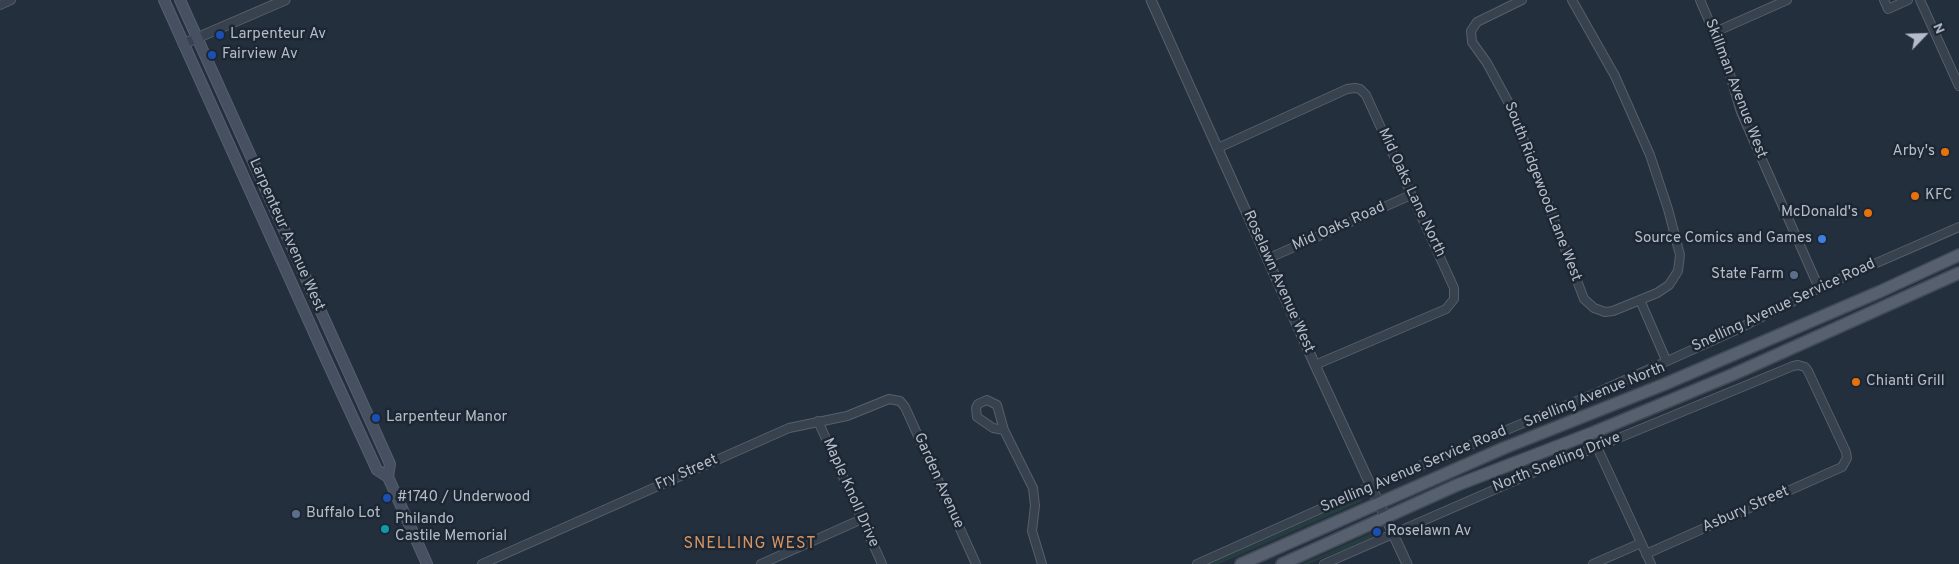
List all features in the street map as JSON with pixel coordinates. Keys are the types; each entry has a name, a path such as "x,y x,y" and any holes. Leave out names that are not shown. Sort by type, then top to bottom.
{"main road":[{"name":"Larpenteur Avenue West","path":"164,0 377,470 388,477"},
{"name":"Larpenteur Avenue West","path":"180,0 390,464 388,477 426,563"},
{"name":"Snelling Avenue North","path":"1241,564 1530,438 1665,384 1879,292 1959,255"},
{"path":"287,274 300,268"},
{"path":"1282,564 1457,485 1592,433 1734,374 1959,273"}],"street":[{"path":"0,5 11,0"},
{"path":"183,44 286,0"},
{"name":"Roselawn Avenue West","path":"1151,0 1315,366 1407,564"},
{"name":"South Ridgewood Lane West","path":"1522,0 1477,22 1471,31 1472,42 1512,109 1584,299 1594,308 1605,312 1621,309 1640,300"},
{"path":"1572,0 1615,76 1650,155 1659,179 1678,247 1680,263 1674,278 1663,290 1640,300 1666,360"},
{"name":"Skillman Avenue West","path":"1700,0 1725,58 1741,112 1818,288"},
{"path":"1715,32 1786,0"},
{"path":"1884,0 1888,9 1908,0"},
{"path":"1920,0 1959,86"},
{"name":"Mid Oaks Lane North","path":"1218,148 1347,89 1360,89 1366,95 1454,288 1455,293 1452,303 1446,308 1315,366"},
{"name":"Mid Oaks Road","path":"1267,259 1411,195"},
{"name":"Snelling Avenue Service Road","path":"1197,564 1371,487 1596,393 1734,331 1818,288 1959,227"},
{"name":"North Snelling Drive","path":"1324,564 1493,488 1793,366 1802,366 1808,371 1846,452 1845,464"},
{"name":"Fry Street","path":"482,564 771,436 799,425 847,416 889,398 896,400"},
{"name":"Garden Avenue","path":"896,400 905,407 976,564"},
{"name":"Maple Knoll Drive","path":"818,421 882,564"},
{"path":"1004,430 1033,488 1035,506 1032,530 1042,564"},
{"path":"1597,447 1651,564"},
{"name":"Asbury Street","path":"1646,554 1836,470 1845,464"},
{"path":"761,564 862,519"},
{"path":"1593,564 1641,543"}],"green space":[{"path":"1360,497 1362,501 1219,564 1210,564"},
{"path":"1376,531 1379,535 1309,564 1302,564"}],"place":[{"name":"Larpenteur Av","path":"220,35"},
{"name":"Fairview Av","path":"212,55"},
{"name":"Arby's","path":"1945,152"},
{"name":"KFC","path":"1915,196"},
{"name":"McDonald's","path":"1868,213"},
{"name":"Source Comics and Games","path":"1822,239"},
{"name":"State Farm","path":"1794,275"},
{"name":"Chianti Grill","path":"1856,382"},
{"name":"Larpenteur Manor","path":"376,418"},
{"name":"#1740 / Underwood","path":"387,498"},
{"name":"Buffalo Lot","path":"296,514"},
{"name":"Philando Castile Memorial","path":"385,529"},
{"name":"Roselawn Av","path":"1377,532"}],"district":[{"name":"SNELLING WEST","path":"750,545"}]}
